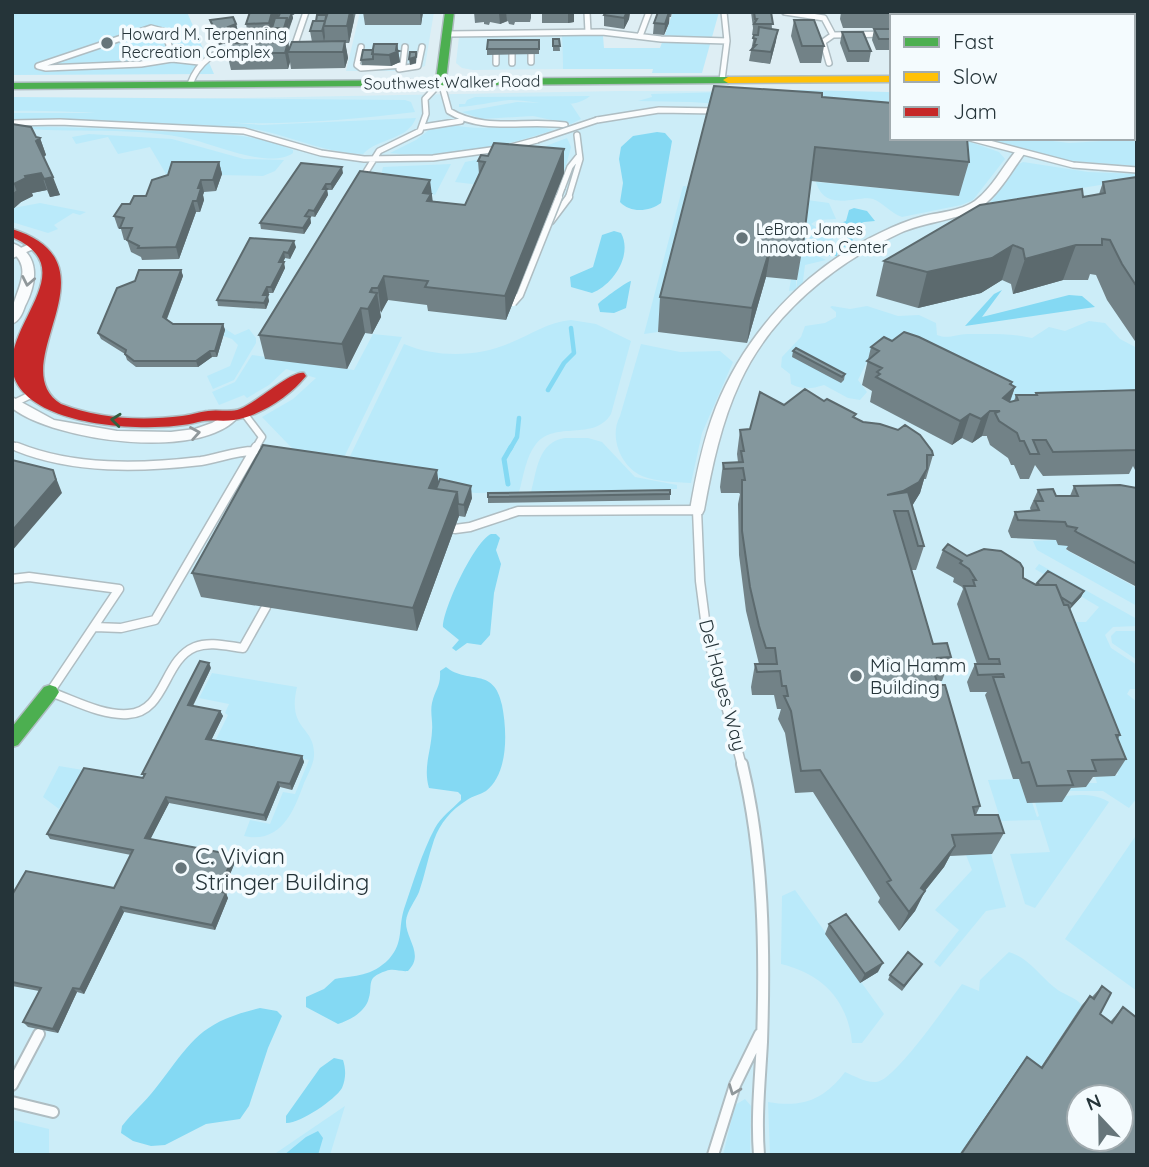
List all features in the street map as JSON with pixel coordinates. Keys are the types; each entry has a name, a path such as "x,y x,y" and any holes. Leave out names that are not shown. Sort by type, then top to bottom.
{"main road":[{"path":"441,82 450,12"},
{"name":"Southwest Walker Road","path":"12,86 890,79"},
{"path":"12,232 20,249 48,262 49,280 23,339 18,365 20,376 33,394 64,411 153,423 238,414 277,394 299,376"},
{"path":"12,740 50,692"}],"street":[{"name":"Del Hayes Way","path":"697,510 708,449 722,407 743,360 770,324 811,285 862,247 910,224 970,209 996,184 1018,154"},
{"path":"12,320 29,285 30,271 20,249"},
{"path":"13,403 49,424 114,435 189,435 223,426 238,414"}],"lane":[{"path":"294,47 306,12"},
{"path":"587,12 588,32"},
{"path":"640,36 649,12"},
{"path":"722,80 727,41 724,12"},
{"path":"785,12 793,16 824,18 833,35"},
{"path":"172,59 166,32 151,27 38,66 130,65 172,59 200,62"},
{"path":"447,34 588,32 727,41"},
{"path":"829,63 823,42 833,35 890,34"},
{"path":"512,42 512,62"},
{"path":"531,42 531,62"},
{"path":"496,43 496,63"},
{"path":"281,47 305,47"},
{"path":"361,47 357,65 361,68 415,68 420,65 422,47"},
{"path":"361,68 403,65 405,47"},
{"path":"190,85 200,62 214,53 241,48"},
{"path":"441,82 449,111 464,121"},
{"path":"355,190 373,157 384,148 411,137 423,127 427,117 425,99 441,82"},
{"path":"12,123 60,122 244,131 269,135 324,154 373,157 465,155 537,140 597,120 659,110 724,112"},
{"path":"423,127 464,121 496,124 541,121 565,125"},
{"path":"576,135 581,142 576,174 567,200 551,220 523,294 514,301 520,295 532,256 564,178 578,156"},
{"path":"976,140 1018,154 1071,165 1137,170"},
{"path":"532,256 541,247"},
{"path":"13,403 33,394"},
{"path":"95,627 121,628 155,621 262,437 238,414"},
{"path":"12,445 50,457 120,465 206,460 254,451"},
{"path":"455,529 518,512 697,510"},
{"name":"Del Hayes Way","path":"697,510 697,557 711,652 736,736 750,797 758,870 762,1028 758,1104 760,1155"},
{"path":"12,579 29,577 119,589 50,692 127,715 145,710 153,703 180,657 197,646 210,644 243,648 266,607"},
{"name":"Del Hayes Way","path":"713,1155 735,1086 762,1028"},
{"path":"12,1085 38,1034"},
{"path":"12,1102 53,1112"}],"shaded area":[{"name":"Howard M. Terpenning Recreation Complex","path":"12,12 187,12 214,74 12,75"},
{"path":"360,12 434,12 425,66 412,71 346,71"},
{"path":"673,12 719,12 702,73 652,73 653,69 563,69 562,36 603,36 604,48 660,48"},
{"path":"562,36 563,69 473,70 462,68 456,63 459,37"},
{"path":"1137,87 1137,1155 12,1155 12,98 185,99 620,91 890,92 890,140 1135,140"},
{"path":"802,90 888,92 890,116 691,102 638,101 652,97 651,94"},
{"path":"590,96 572,104 509,100 459,107 459,104 465,104 467,100 475,97"},
{"path":"12,97 405,100 411,102 415,112 286,123 243,123 12,111"},
{"path":"517,102 571,104 581,119 571,124 533,116 482,119 462,112"},
{"path":"12,113 102,113 262,125 416,118 406,131 363,154 335,151 254,129 71,120 12,120"},
{"path":"454,125 554,130 514,142 452,153 390,153 416,140 433,127"},
{"path":"12,127 225,134 259,139 293,150 293,153 272,159 258,158 172,135"},
{"path":"665,133 672,141 661,203 645,210 634,210 620,202 623,183 619,159 621,147 633,136"},
{"path":"89,134 172,139 244,159 284,160 275,171 263,176 166,174 150,147 118,154 108,137 76,144 72,137"},
{"path":"567,138 571,147 564,173 480,185 455,182 465,162 543,147"},
{"path":"1137,139 1137,166 1060,160 992,140 1069,143"},
{"path":"967,141 999,152 1005,159 973,200 961,205 902,217 873,199 843,201 827,197 820,192 816,182 959,196"},
{"path":"1023,162 1088,172 1137,174 1137,179 990,203 1017,165"},
{"path":"451,164 435,195 381,176 383,167"},
{"path":"683,186 694,187 658,332 644,334"},
{"path":"807,200 829,203 836,219 817,220 811,224 834,239 810,248 812,253 826,260 805,265 802,289 796,290"},
{"path":"40,203 86,212 80,215 73,213 54,225 58,229 48,233 12,222 13,208"},
{"path":"854,208 867,211 875,221 847,229 854,242 838,250 837,256 823,253 845,240 832,226 846,221 849,210"},
{"path":"614,231 621,233 624,251 623,260 614,276 592,293 571,287 570,277 593,267 602,235"},
{"path":"791,279 796,280 796,290 789,291"},
{"path":"631,281 626,308 614,313 600,312 598,304"},
{"path":"1002,290 982,317 1069,295 1082,296 1095,307 965,326 994,294"},
{"path":"867,306 898,316 919,315 936,323 937,335 945,337 993,334 1032,338 1049,327 1065,331 1089,321 1105,323 1120,339 1137,348 1137,419 1022,408 875,358 867,362 858,380 867,392 860,400 848,398 824,385 807,388 791,384 790,374 781,367 782,357 801,337 805,326 825,323 836,317 836,312 830,307 850,309"},
{"path":"571,320 596,324 631,341 611,414 595,427 553,433 544,437 530,455 519,492 476,493 341,475 404,344 444,354 485,351 518,340 547,326"},
{"path":"221,326 235,335 249,329 256,338 256,343 234,380 213,389 207,376 230,366 238,345 223,336 225,330"},
{"path":"373,334 402,337 336,474 314,471 262,417 293,399 316,378 286,369 269,385 247,398 244,395 219,405 212,392 235,382 252,355 354,370"},
{"path":"641,344 680,352 720,351 733,362 702,433 691,483 660,481 642,476 628,465 619,450 616,441 617,424"},
{"path":"565,438 588,438 602,442 635,477 677,485 677,489 531,492 537,466 544,451 549,445"},
{"path":"491,534 500,538 496,550 501,564 494,593 490,635 481,645 467,643 456,651 452,648 459,640 443,627 444,618 469,561 484,539"},
{"path":"1056,540 1069,546 1066,550 1137,588 1137,606 1037,550 1033,541"},
{"path":"1039,564 1137,619 1137,626 1113,627 1105,635 1111,648 1137,665 1137,689 1130,689 1127,694 1137,702 1137,798 1129,808 1103,791 1070,791 1069,788 1085,787 1084,783 1097,783 1095,777 1118,775 1074,622 1086,622 1099,607 1035,569"},
{"path":"1116,631 1137,631 1137,660 1112,643 1111,636"},
{"path":"446,667 454,672 487,681 498,693 505,726 504,751 499,773 486,791 456,808 436,834 419,892 406,921 415,952 413,965 408,971 389,970 375,976 363,1009 338,1024 306,1007 306,997 324,989 335,979 357,976 376,969 394,953 399,941 404,909 430,837 440,820 461,800 458,792 429,788 427,780 432,703 439,684 440,671"},
{"path":"212,673 297,687 295,711 313,743 313,760 290,814 277,830 268,835 244,836 250,820 270,824 283,792 295,794 309,760 214,743 228,715 225,713 229,704 199,698"},
{"path":"59,766 83,770 59,809 43,797"},
{"path":"1019,779 1027,802 1032,802 1037,817 1039,816 1035,802 1053,798 1083,795 1109,802 1035,908 1025,904 1010,854 1050,852 1040,820 1001,821 988,780"},
{"path":"1137,834 1137,991 1065,939"},
{"path":"991,854 1006,907 986,911 940,967 934,962 959,930 935,910 972,870 966,855"},
{"path":"795,890 884,1014 862,1043 852,1043 845,1014 830,991 809,975 781,964 782,896"},
{"path":"1009,952 1022,958 1054,987 1082,1005 1034,1077 959,1155 770,1155 768,1102 791,1104 811,1100 829,1089 845,1072 869,1081 876,1082 884,1078 908,1055 962,984 979,991 980,980"},
{"path":"260,1008 277,1011 282,1016 268,1048 249,1106 240,1119 206,1124 165,1145 151,1146 133,1141 121,1133 122,1126 198,1036 222,1020"},
{"path":"334,1058 343,1060 344,1063 345,1078 342,1088 316,1110 299,1120 286,1123 286,1116 320,1068"},
{"path":"745,1099 751,1106 750,1155 723,1155 735,1105"},
{"path":"345,1106 330,1155 273,1155"},
{"path":"12,1120 49,1129 49,1155 12,1155"},
{"path":"318,1131 323,1138 318,1155 284,1155 306,1137"}],"building":[{"path":"250,12 272,12 269,23 246,24"},
{"path":"327,12 350,12 347,26 324,26"},
{"path":"606,12 627,12 624,18 604,15"},
{"path":"658,12 669,12 665,24 654,23"},
{"path":"754,12 771,12 773,24 754,24 757,19"},
{"path":"1004,12 1022,14 1005,14"},
{"path":"280,13 292,13 288,22 287,18 278,18"},
{"path":"317,15 327,15 325,21 316,21"},
{"path":"233,17 236,24 228,27 230,31 217,34 210,20"},
{"path":"275,18 287,18 284,28 272,28"},
{"path":"794,20 814,20 824,46 802,46"},
{"path":"313,21 325,21 322,31 310,31"},
{"path":"759,27 778,30 771,52 751,50 756,45 756,39 753,38 758,35"},
{"path":"874,29 890,29 890,39 879,39"},
{"path":"842,32 863,32 871,51 849,51"},
{"path":"553,39 559,39 560,46 553,46"},
{"path":"488,40 539,40 539,49 487,49"},
{"path":"345,41 343,52 288,52 292,42"},
{"path":"288,42 285,53 227,53 231,43"},
{"path":"374,44 397,44 396,50 399,51 389,55 372,54"},
{"path":"363,50 373,50 373,59 361,60"},
{"path":"410,52 416,52 416,57 409,59"},
{"name":"LeBron James Innovation Center","path":"714,86 822,93 822,97 890,103 890,140 967,140 969,162 815,147 803,245 772,242 752,308 660,297"},
{"path":"12,124 31,127 36,137 40,138 36,141 53,177 44,179 41,173 25,176 26,178 12,183"},
{"path":"494,143 564,149 505,296 425,287 428,281 384,276 378,288 372,288 370,292 377,293 368,309 361,308 342,344 259,335 360,171 430,180 423,193 431,194 427,201 465,205 485,162 478,161 481,155 488,156"},
{"path":"172,162 219,162 213,180 201,180 197,201 193,201 176,247 138,248 139,246 127,240 132,228 120,228 124,218 114,216 122,204 130,204 134,196 146,196 152,180 168,175"},
{"path":"301,163 342,167 331,184 326,184 323,189 327,189 314,211 309,210 305,216 310,217 303,228 260,223"},
{"path":"1137,177 1137,287 1110,240 1102,239 1102,245 1076,245 1025,259 1023,249 1013,245 992,258 927,272 884,261 980,205 1082,189 1083,197 1100,194 1105,193 1103,182"},
{"path":"250,238 294,241 288,253 284,252 279,262 284,262 271,287 267,287 263,295 268,295 264,303 217,300"},
{"path":"139,270 181,270 163,317 173,324 223,324 215,351 210,351 196,361 134,361 125,354 126,350 98,333 117,288 135,281"},
{"path":"904,332 1012,382 1010,384 1015,387 1003,398 1010,402 1018,400 1016,395 1037,395 1036,393 1137,390 1137,450 1053,452 1046,440 1033,440 1039,454 1030,454 1017,433 999,421 995,413 1000,411 990,411 981,419 970,414 960,421 876,377 882,368 867,361 879,351 871,347 884,337 892,341"},
{"path":"796,348 845,374 842,377 793,351"},
{"name":"Mia Hamm Building","path":"805,389 824,401 827,399 856,414 853,417 863,422 898,430 905,425 920,435 933,455 927,455 927,469 919,482 903,491 887,495 908,492 924,546 918,546 908,511 894,511 933,644 947,643 951,657 937,658 938,661 931,663 938,685 945,685 980,806 973,807 975,815 998,815 1004,833 952,835 955,846 923,885 921,888 925,891 909,912 887,882 891,880 820,770 801,771 791,711 784,696 788,696 786,686 782,686 780,671 757,672 755,664 777,664 775,648 766,648 750,587 742,531 742,480 745,480 743,468 724,469 723,463 743,462 740,430 750,429 760,392 784,405"},
{"path":"263,445 437,470 429,488 457,492 413,608 192,573"},
{"path":"12,460 53,470 56,480 12,531"},
{"path":"440,479 471,486 464,505 458,504 457,492 436,489"},
{"path":"1120,485 1137,488 1137,564 1078,533 1075,531 1077,528 1067,526 1065,522 1018,520 1015,512 1039,510 1035,501 1043,501 1038,490 1053,489 1056,496 1078,496 1074,486"},
{"path":"670,490 670,494 488,497 488,493"},
{"path":"948,544 967,556 984,549 1001,551 1020,563 1023,578 1036,585 1056,585 1064,605 1068,605 1120,735 1116,735 1126,759 1092,760 1096,771 1068,771 1073,785 1037,786 1029,762 1022,763 993,677 1004,677 1003,674 978,675 975,664 1000,664 999,659 989,659 964,586 975,586 973,580 976,580 969,569 960,563 962,561 943,550"},
{"path":"1048,571 1084,591 1072,604 1061,597 1056,585 1037,583"},
{"name":"C. Vivian Stringer Building","path":"200,661 209,663 188,705 220,711 206,739 302,756 290,784 278,782 264,815 166,797 145,838 234,855 218,891 226,893 212,925 121,907 80,989 73,988 53,1029 23,1022 41,988 12,982 12,895 26,871 114,888 133,850 47,834 84,768 143,778 145,774 142,774"},
{"path":"846,914 883,963 865,974 829,924"},
{"path":"908,952 922,964 904,986 890,975"},
{"path":"1102,986 1111,993 1100,1014 1112,1023 1123,1007 1137,1018 1137,1155 963,1155 1027,1057 1042,1068 1090,996 1094,999"}],"waterway":[{"path":"548,390 564,363 574,353 571,328"},
{"path":"510,449 517,437 519,418"},
{"path":"508,484 504,459 511,447"}],"traffic: fast":[{"path":"441,82 450,12"},
{"path":"12,86 728,80"},
{"path":"12,740 50,692"}],"traffic: slow":[{"path":"728,80 890,79"}],"traffic: jam":[{"path":"12,232 36,244 47,259 49,275 45,293 21,348 19,365 23,382 35,396 52,406 73,414 121,422 165,422 209,415 233,416 262,404 299,376"}],"place":[{"name":"Howard M. Terpenning Recreation Complex","path":"107,43"},
{"name":"LeBron James Innovation Center","path":"742,238"},
{"name":"Mia Hamm Building","path":"856,676"},
{"name":"C. Vivian Stringer Building","path":"181,868"}]}
